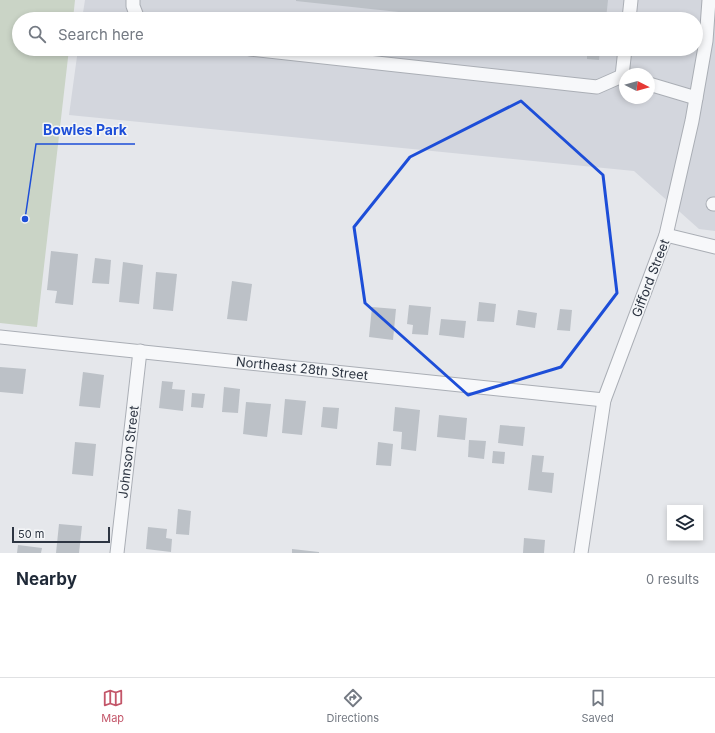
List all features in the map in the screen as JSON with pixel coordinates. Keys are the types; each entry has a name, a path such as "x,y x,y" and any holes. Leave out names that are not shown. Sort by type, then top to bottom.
{"street":[{"path":"133,0 135,12"},
{"path":"629,12 631,0"},
{"name":"Gifford Street","path":"581,553 604,400 666,235 696,98 706,42 709,0"},
{"path":"314,56 597,87 619,79"},
{"path":"624,68 625,56"},
{"path":"655,86 696,98"},
{"path":"666,235 715,247"},
{"name":"Northeast 28th Street","path":"0,337 604,400"},
{"name":"Johnson Street","path":"117,553 140,351"}],"highlighted area":[{"path":"521,101 603,175 617,293 561,367 468,395 365,303 354,227 410,157"}],"shaded area":[{"path":"85,0 715,0 715,231 699,229 634,171 69,115 77,56 703,56 703,12 83,12"}],"green space":[{"path":"0,0 75,0 74,12 12,12 12,56 68,56 37,327 0,323"}],"building":[{"path":"608,0 607,12 399,12 296,1"},
{"path":"587,56 599,56 599,60 587,59"},
{"path":"51,251 78,254 73,305 55,303 57,291 47,290"},
{"path":"95,258 111,260 109,284 92,283"},
{"path":"123,262 143,265 139,304 119,302"},
{"path":"156,272 177,274 173,311 153,309"},
{"path":"232,281 252,284 247,321 227,319"},
{"path":"479,302 496,304 494,322 477,321"},
{"path":"409,305 431,307 428,335 412,334 413,325 407,324"},
{"path":"372,307 396,309 393,340 369,337"},
{"path":"560,309 572,310 570,331 557,330"},
{"path":"518,310 537,313 535,328 516,325"},
{"path":"441,319 466,321 464,338 439,335"},
{"path":"0,367 26,369 23,394 0,392"},
{"path":"83,372 104,375 100,408 79,406"},
{"path":"162,381 173,382 172,389 185,390 183,411 159,408"},
{"path":"224,387 240,389 238,413 222,412"},
{"path":"192,393 205,394 203,408 191,407"},
{"path":"285,399 306,401 302,435 282,433"},
{"path":"246,402 271,404 267,437 243,434"},
{"path":"323,407 339,408 337,429 321,427"},
{"path":"395,407 420,410 416,451 401,449 402,432 393,431"},
{"path":"439,415 467,418 465,440 437,437"},
{"path":"500,425 525,427 523,446 498,443"},
{"path":"469,440 486,441 484,459 468,457"},
{"path":"75,442 96,444 93,476 72,474"},
{"path":"378,442 393,444 391,466 376,465"},
{"path":"493,451 505,452 504,464 492,463"},
{"path":"532,455 544,456 542,472 554,473 552,493 528,490"},
{"path":"178,509 191,511 189,535 176,534"},
{"path":"59,524 82,526 79,553 56,553"},
{"path":"148,527 167,529 166,538 172,539 171,552 146,549"},
{"path":"524,538 545,540 544,553 523,553"},
{"path":"18,545 42,548 41,553 17,553"},
{"path":"292,549 319,552 319,553 292,553"}],"place":[{"name":"Bowles Park","path":"25,219"}]}
